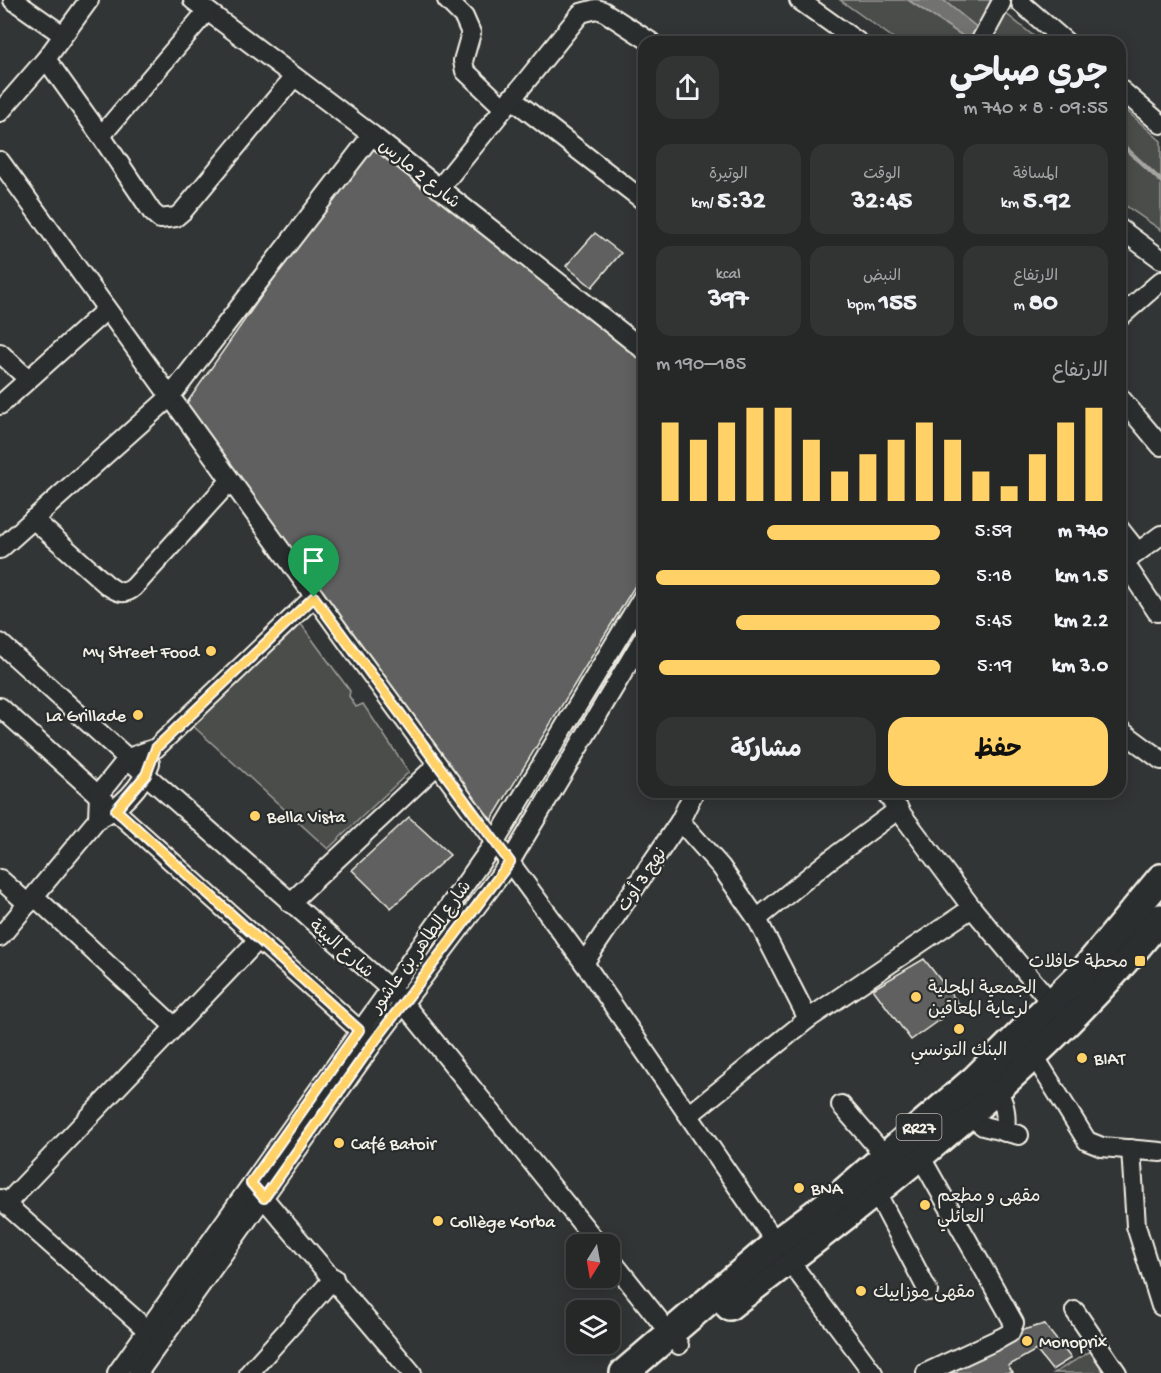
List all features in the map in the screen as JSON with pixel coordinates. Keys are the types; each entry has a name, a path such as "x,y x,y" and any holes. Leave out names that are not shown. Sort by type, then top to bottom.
{"highway":[{"name":"RR27","path":"624,1373 675,1339 782,1251 845,1191 974,1080 1053,1005 1105,947 1161,878"},
{"name":"RR27","path":"782,1251 875,1190 967,1114 1100,989 1161,918"},
{"name":"RR27","path":"646,1373 675,1339"}],"street":[{"path":"13,0 63,35"},
{"path":"0,112 46,59 89,0"},
{"path":"447,0 464,17 471,33 463,61 465,71 638,197"},
{"path":"799,0 845,36"},
{"path":"983,36 1000,4 1013,7 1022,1 1060,36"},
{"path":"101,136 200,5"},
{"name":"شارع 2 مارس","path":"200,5 372,135 638,345"},
{"path":"439,189 581,14 596,9 603,11 642,36"},
{"path":"46,59 152,212 160,219 176,218 193,200 294,77"},
{"path":"1126,94 1161,124"},
{"path":"0,549 170,398 372,135"},
{"path":"0,161 314,597 584,963 782,1251 873,1373"},
{"path":"1126,233 1161,259"},
{"path":"1126,312 1161,281"},
{"path":"0,405 106,310"},
{"path":"0,352 28,379"},
{"path":"1126,404 1161,446"},
{"path":"33,519 107,585 117,592 124,593 134,586 230,481"},
{"path":"1157,612 1127,560 1161,535"},
{"path":"98,819 99,794 128,758 156,748 314,597"},
{"name":"شارع الطاهر بن عاشور","path":"117,1373 495,842 638,605"},
{"name":"شارع البيئة","path":"0,643 290,903 390,989 590,1234"},
{"name":"شارع الطاهر بن عاشور","path":"138,1373 374,1042 510,862 638,647"},
{"path":"0,707 374,1042"},
{"path":"1126,734 1161,760"},
{"path":"0,937 98,819 116,810 146,775 156,748"},
{"path":"290,903 437,765"},
{"name":"نهج 3 أوت","path":"584,963 680,821 691,798"},
{"path":"890,798 972,908 1053,1005"},
{"path":"758,919 827,862 899,809"},
{"path":"680,821 721,867 758,919 808,1019"},
{"path":"0,879 32,900 175,1027"},
{"path":"689,1115 808,1019 972,908"},
{"path":"160,1342 3,1202 258,940"},
{"path":"1033,1054 1087,1142 1102,1147 1161,1152"},
{"path":"967,1114 983,1126 1012,1133 1005,1104 996,1088"},
{"path":"842,1105 885,1156"},
{"path":"1131,1149 1136,1226 1161,1306"},
{"path":"919,1154 1014,1323 1010,1333 926,1373"},
{"path":"251,1183 334,1278 402,1370"},
{"path":"875,1190 928,1292"},
{"path":"620,1271 675,1339"},
{"path":"249,1373 334,1278"},
{"path":"1075,1311 1117,1373"}],"shaded area":[{"path":"840,0 908,0 963,36 891,36"},
{"path":"908,0 943,0 988,36 963,36"},
{"path":"943,0 989,0 1034,36 988,36"},
{"path":"1126,110 1161,141 1161,230 1126,206"},
{"path":"301,624 350,691 349,696 356,707 363,704 409,772 328,849 192,725"},
{"path":"1094,1349 1112,1373 1054,1373"}],"building":[{"path":"373,136 638,347 638,581 489,824 184,407"},
{"path":"595,233 621,253 592,287 566,266"},
{"path":"409,817 450,855 391,908 352,870"},
{"name":"الجمعية المحلية لرعاية المعاقين","path":"924,959 960,1005 911,1040 873,989"},
{"name":"Monoprix","path":"1044,1324 1071,1358 1052,1370 1036,1350 1008,1366 1013,1373 931,1373 1016,1332"}],"waterway":[{"path":"1126,148 1161,181"}],"place":[{"name":"My Street Food","path":"211,651"},
{"name":"La Grillade","path":"138,715"},
{"name":"Bella Vista","path":"255,816"},
{"name":"محطة حافلات","path":"1140,961"},
{"name":"الجمعية المحلية لرعاية المعاقين","path":"916,997"},
{"name":"البنك التونسي","path":"959,1029"},
{"name":"BIAT","path":"1082,1058"},
{"name":"Café Batoir","path":"339,1143"},
{"name":"BNA","path":"799,1188"},
{"name":"مقهى و مطعم العائلي","path":"925,1205"},
{"name":"Collège Korba","path":"438,1221"},
{"name":"مقهى موزاييك","path":"861,1291"},
{"name":"Monoprix","path":"1027,1341"}],"route":[{"path":"314,597 510,862 374,1042 264,1198 251,1183 359,1030 116,810 146,775 156,748 314,597"}]}
